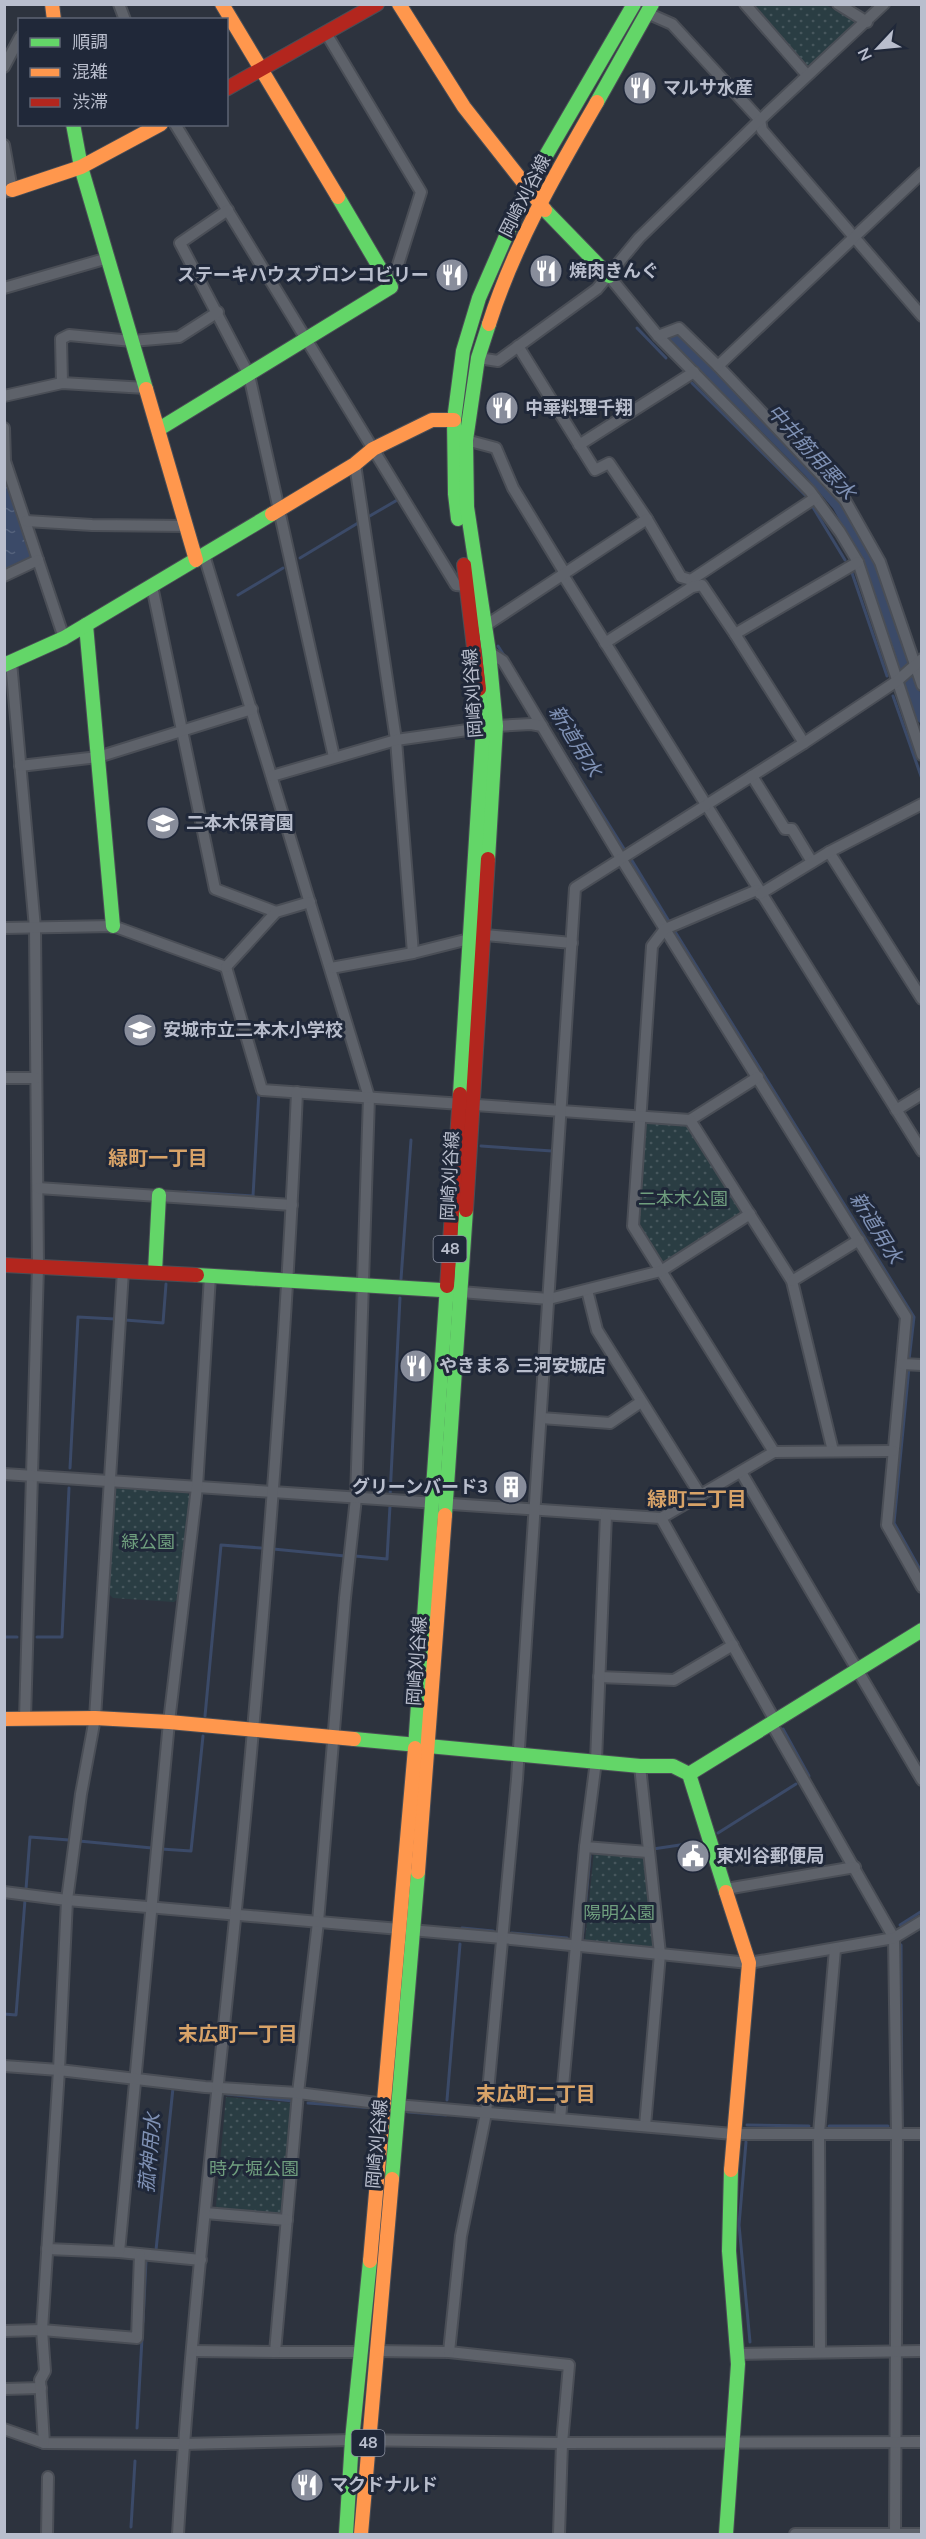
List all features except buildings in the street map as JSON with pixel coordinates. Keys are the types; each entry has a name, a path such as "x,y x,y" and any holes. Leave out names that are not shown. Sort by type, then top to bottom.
{"street":[{"path":"228,88 377,4"},
{"path":"399,4 413,29 477,124 539,203 609,276 658,336 812,494 840,532 858,562 921,755"},
{"name":"岡崎刈谷線","path":"490,727 455,494 454,420 462,351 479,298 527,188 634,4"},
{"path":"745,4 807,75"},
{"path":"838,4 867,22"},
{"path":"478,358 498,361 597,289 639,238 807,75 884,4"},
{"path":"226,6 391,287"},
{"path":"649,9 672,24 760,120 762,130 921,316"},
{"name":"岡崎刈谷線","path":"361,2535 405,1930 422,1746 478,937 490,727 489,651 467,507 466,440 478,358 498,295 539,203 649,9"},
{"path":"159,429 391,287 421,192 326,33"},
{"path":"4,68 18,41"},
{"path":"73,126 81,167 186,526 200,557 252,709 369,1097 356,1498 318,1922 298,2093 275,2352"},
{"path":"4,145 8,191 81,167 157,126"},
{"path":"176,126 456,585 467,586"},
{"path":"718,366 921,172"},
{"path":"228,210 180,243 249,375 334,757"},
{"path":"4,288 108,258"},
{"path":"62,383 61,339 69,335 132,341 179,336 218,312"},
{"path":"658,336 679,328 846,500 880,562 918,662 921,685"},
{"path":"518,346 595,470 609,463 647,519 681,577 702,585 804,743"},
{"path":"579,445 694,372"},
{"path":"4,396 62,383 146,388"},
{"path":"25,1719 38,1266 35,928 8,664 86,626 354,464 373,449 432,420 454,420"},
{"path":"4,428 5,461 64,638"},
{"path":"466,440 496,448 513,488 563,570 563,575 921,1151"},
{"path":"354,464 396,740 413,953"},
{"path":"605,643 692,583 812,494 826,477"},
{"path":"485,626 647,519"},
{"path":"26,521 92,525 186,526"},
{"path":"4,576 38,560"},
{"path":"735,634 858,562"},
{"path":"152,586 215,889 276,912"},
{"path":"86,626 113,926"},
{"path":"489,651 503,661 622,860 906,1317 910,1364 893,1450 887,1525 921,1587"},
{"path":"449,2352 461,2236 486,2113 519,1754 575,888 804,743 897,681 918,662"},
{"path":"20,766 98,757 252,709"},
{"path":"272,776 396,740 490,727 531,724 542,726"},
{"path":"752,776 785,829 792,829 812,862"},
{"path":"774,1452 633,1226 652,946 666,929 758,892 921,804"},
{"path":"829,852 921,999"},
{"path":"226,967 276,912 310,902"},
{"path":"4,928 113,926 226,967"},
{"path":"331,968 413,953 478,937 573,943"},
{"path":"226,967 262,1090 690,1120 758,1077"},
{"path":"4,1078 36,1078"},
{"path":"178,2535 183,2444 216,2088 254,1729 274,1492 297,1092"},
{"path":"896,1110 921,1094"},
{"path":"690,1120 792,1281 833,1451"},
{"path":"38,1188 292,1205"},
{"path":"155,1272 159,1195"},
{"path":"4,1265 286,1280 549,1299 661,1270 750,1214"},
{"path":"792,1281 859,1240"},
{"path":"44,2443 40,2388 40,2380 45,2371 42,2330 59,2070 67,1900 81,1794 95,1718 123,1271"},
{"path":"119,2252 169,1722 197,1487 210,1276"},
{"path":"587,1290 597,1330 701,1497"},
{"path":"541,1418 610,1423 641,1402"},
{"path":"4,1474 439,1505 662,1518 774,1452 893,1450"},
{"path":"741,1472 921,1780"},
{"path":"560,2119 585,1847 596,1761 606,1515"},
{"path":"662,1518 773,1717 774,1728 894,1938 897,2135 895,2534"},
{"path":"689,1774 921,1630"},
{"path":"599,1677 674,1680 733,1645"},
{"path":"4,1719 95,1718 169,1722 640,1766 678,1766 689,1774 749,1963 733,2134 729,2251 737,2355 734,2443 726,2535"},
{"path":"640,1766 660,1954 645,2126"},
{"path":"585,1847 648,1852"},
{"path":"726,1889 855,1867"},
{"path":"4,1892 67,1900 502,1938 749,1963 894,1938 921,1921"},
{"path":"820,2352 819,2133 835,1949"},
{"path":"4,2066 216,2088 298,2093 392,2105 733,2134 921,2134"},
{"name":"岡崎刈谷線","path":"346,2535 360,2352 392,2105"},
{"path":"205,2213 287,2220"},
{"path":"47,2249 119,2252 201,2260"},
{"path":"4,2331 42,2330 137,2338 140,2255"},
{"path":"737,2355 921,2350"},
{"path":"192,2351 360,2352"},
{"path":"375,2351 449,2352 569,2365 562,2443 559,2535"},
{"path":"4,2389 40,2388"},
{"path":"4,2428 44,2443 183,2444 352,2440 562,2443 921,2442"},
{"path":"47,2535 48,2477"},
{"path":"795,2535 921,2534"}],"green space":[{"path":"745,5 826,5 862,26 807,75"},
{"name":"二本木公園","path":"648,1122 684,1124 689,1127 740,1209 739,1214 665,1261 660,1260 638,1225 644,1126"},
{"name":"緑公園","path":"119,1486 187,1492 190,1497 178,1599 174,1602 113,1598 108,1593 115,1490"},
{"name":"陽明公園","path":"594,1852 644,1857 654,1947 585,1941"},
{"name":"時ケ堀公園","path":"226,2097 293,2103 284,2214 280,2216 218,2211 216,2206"}],"water":[{"path":"4,483 7,483 32,555 30,559 4,571"}],"waterway":[{"path":"637,328 666,358"},
{"name":"中井筋用悪水","path":"675,336 810,472 838,505 870,563 922,717"},
{"path":"692,383 806,496"},
{"path":"368,517 399,499"},
{"path":"811,504 845,560"},
{"path":"300,558 358,523"},
{"path":"238,595 283,568"},
{"path":"851,570 887,676"},
{"name":"新道用水","path":"498,646 505,657"},
{"path":"893,696 922,779"},
{"name":"新道用水","path":"551,732 626,852"},
{"name":"新道用水","path":"631,859 670,923"},
{"name":"新道用水","path":"674,930 914,1317 909,1360"},
{"path":"188,1192 253,1196 259,1091"},
{"path":"401,1279 411,1140"},
{"path":"481,1146 552,1151"},
{"path":"125,1320 163,1323 166,1284"},
{"path":"390,1496 400,1298"},
{"path":"70,1468 78,1317 115,1319"},
{"name":"新道用水","path":"909,1367 894,1523 922,1573"},
{"path":"37,1637 62,1637 69,1488"},
{"path":"355,1556 387,1559 390,1506"},
{"path":"205,1716 221,1545 261,1548"},
{"path":"273,1549 345,1556"},
{"path":"4,1637 17,1637"},
{"name":"菰神用水","path":"783,1729 809,1776"},
{"path":"161,1849 191,1851 203,1736"},
{"name":"菰神用水","path":"718,1833 796,1784"},
{"path":"26,1889 30,1837 69,1840"},
{"path":"79,1841 152,1848"},
{"name":"菰神用水","path":"653,1849 700,1842"},
{"name":"菰神用水","path":"582,1940 590,1856"},
{"path":"4,2014 16,2015 25,1900"},
{"path":"900,1925 922,1911"},
{"name":"菰神用水","path":"462,1928 493,1931"},
{"name":"菰神用水","path":"512,1933 567,1938"},
{"name":"菰神用水","path":"447,2100 460,1944"},
{"path":"901,1945 902,2126"},
{"name":"菰神用水","path":"156,2250 173,2088"},
{"name":"菰神用水","path":"227,2094 293,2101"},
{"name":"菰神用水","path":"308,2103 374,2108"},
{"name":"菰神用水","path":"408,2112 446,2115"},
{"path":"747,2125 809,2126"},
{"path":"829,2126 888,2126"},
{"path":"746,2142 739,2225 750,2342"},
{"name":"菰神用水","path":"143,2322 146,2261"},
{"name":"菰神用水","path":"137,2428 142,2338"},
{"name":"菰神用水","path":"131,2527 135,2461"}],"traffic: fast":[{"path":"458,519 455,494 454,420 463,351 479,298 527,188 634,4"},
{"path":"597,102 652,4"},
{"path":"73,126 81,167 146,389"},
{"path":"159,429 391,287 338,197"},
{"path":"545,210 609,276"},
{"path":"488,859 496,726 489,652 467,507 466,440 478,358 489,324"},
{"path":"4,665 64,638 272,514"},
{"path":"86,625 113,926"},
{"path":"460,1094 483,728 479,689"},
{"path":"155,1272 159,1195"},
{"path":"445,1515 466,1210"},
{"path":"197,1275 457,1291"},
{"path":"415,1748 447,1286"},
{"path":"689,1774 922,1630"},
{"path":"354,1739 640,1766 673,1766 689,1774 726,1892"},
{"path":"392,2179 418,1872"},
{"path":"726,2534 738,2364 729,2251 731,2170"},
{"path":"346,2534 352,2440 370,2261"}],"traffic: slow":[{"path":"52,4 54,18"},
{"path":"222,4 338,197"},
{"path":"399,4 464,107 545,210"},
{"path":"489,324 523,238 597,102"},
{"path":"12,190 81,167 157,126"},
{"path":"146,389 196,560"},
{"path":"272,514 355,464 373,449 432,420 454,420"},
{"path":"418,1872 445,1515"},
{"path":"4,1719 95,1718 169,1722 354,1739"},
{"path":"370,2261 415,1748"},
{"path":"726,1892 749,1963 731,2170"},
{"path":"361,2534 392,2179"}],"traffic: jam":[{"path":"228,88 377,4"},
{"path":"464,565 479,689"},
{"path":"466,1210 488,859"},
{"path":"447,1286 460,1094"},
{"path":"4,1265 197,1275"}],"place":[{"name":"マルサ水産","path":"640,88"},
{"name":"焼肉きんぐ","path":"546,271"},
{"name":"ステーキハウスブロンコビリー","path":"452,275"},
{"name":"中華料理千翔","path":"502,408"},
{"name":"二本木保育園","path":"163,823"},
{"name":"安城市立二本木小学校","path":"140,1030"},
{"name":"やきまる 三河安城店","path":"416,1366"},
{"name":"グリーンバード3","path":"511,1487"},
{"name":"東刈谷郵便局","path":"693,1856"},
{"name":"マクドナルド","path":"307,2485"}],"district":[{"name":"緑町一丁目","path":"158,1158"},
{"name":"緑町二丁目","path":"697,1499"},
{"name":"末広町一丁目","path":"238,2034"},
{"name":"末広町二丁目","path":"536,2094"}]}
